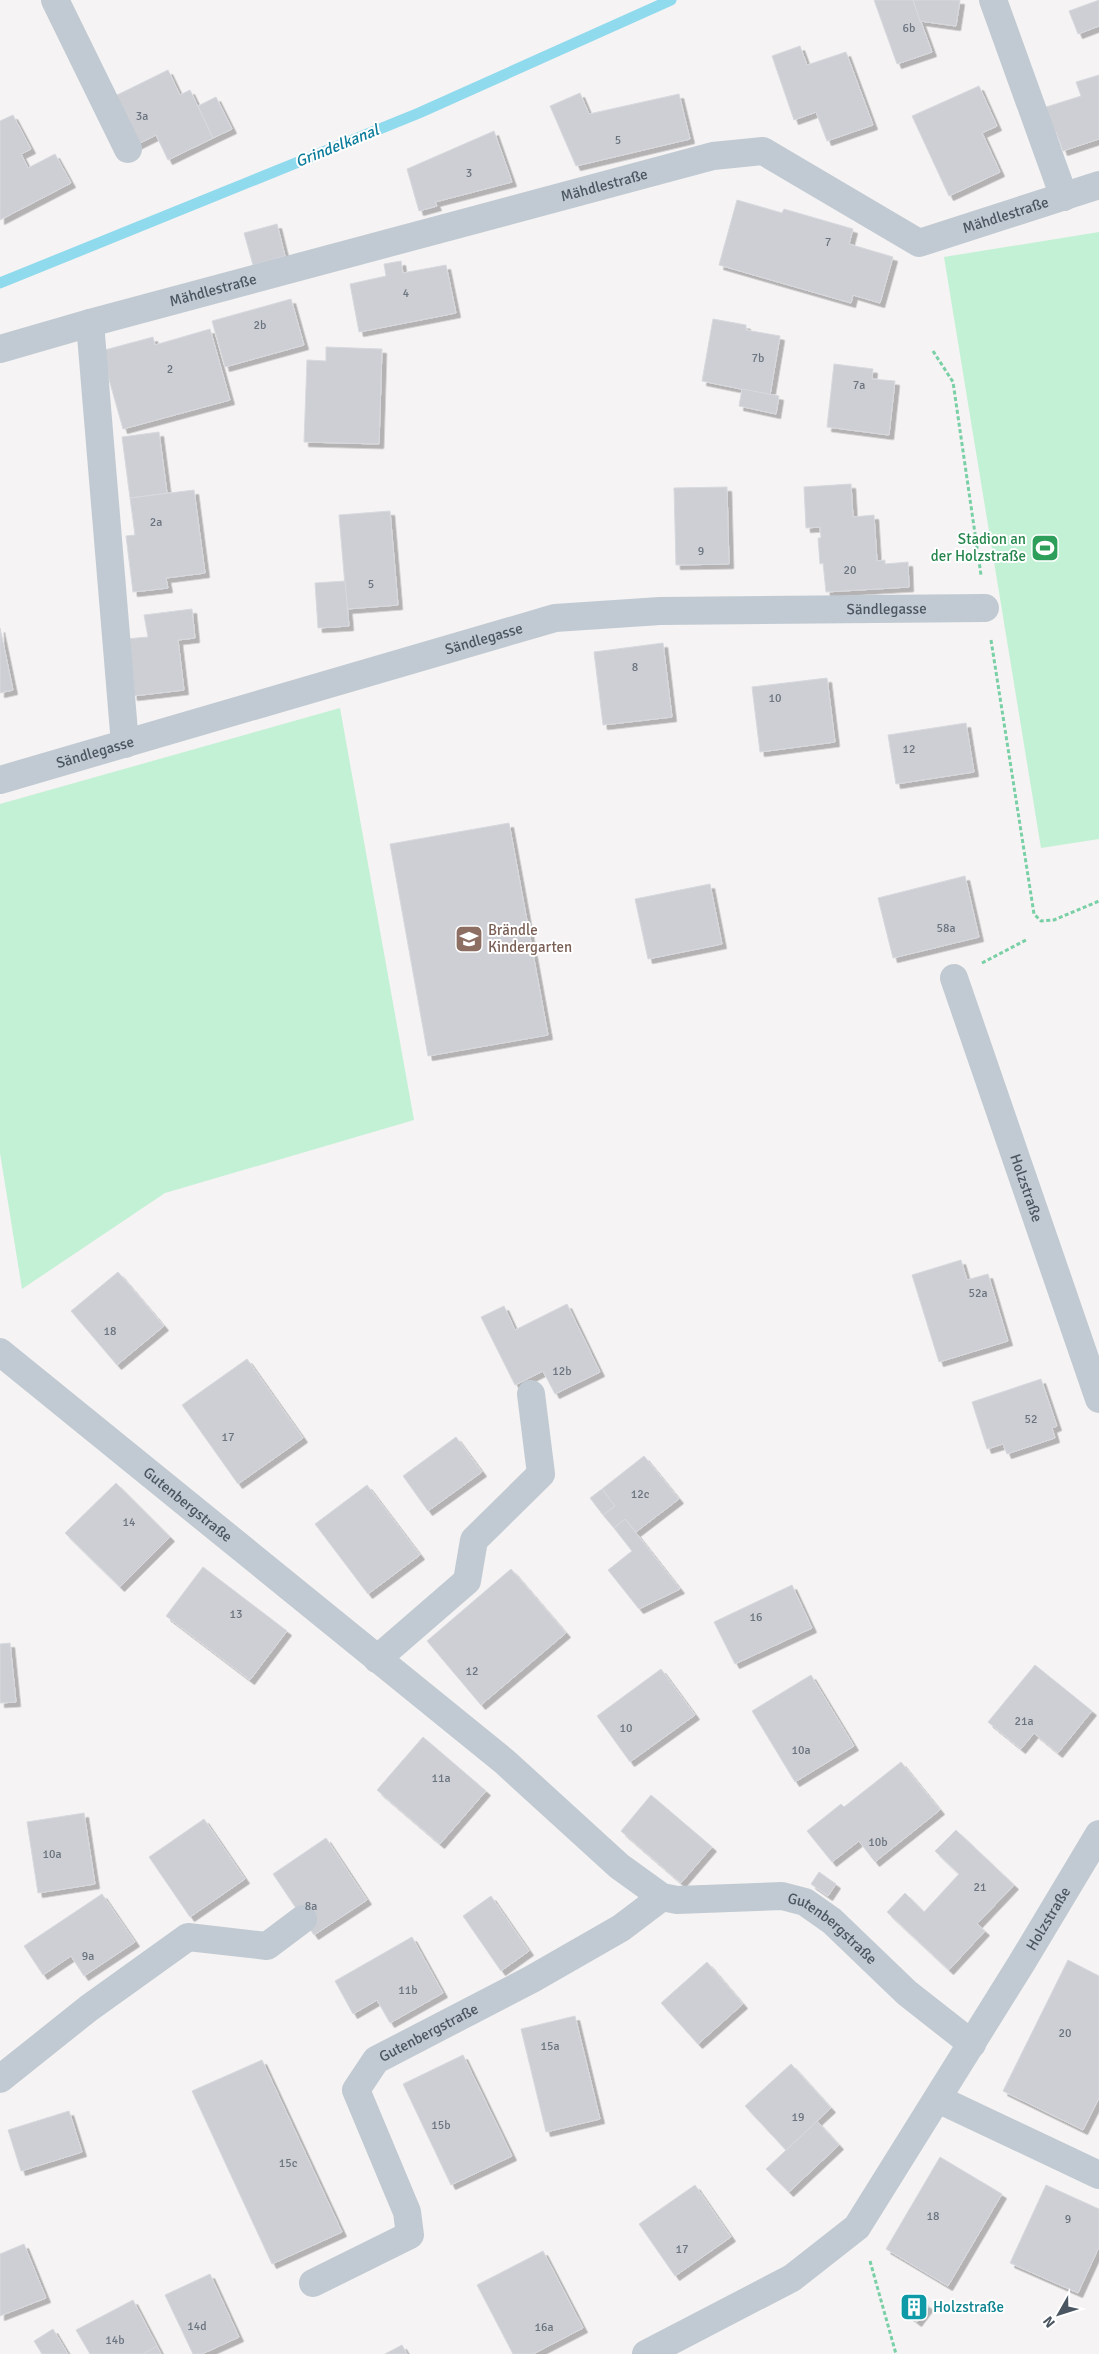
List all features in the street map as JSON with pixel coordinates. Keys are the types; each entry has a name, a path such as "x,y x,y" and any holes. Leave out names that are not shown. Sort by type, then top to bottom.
{"street":[{"path":"55,0 128,149"},
{"path":"993,0 1064,197"},
{"name":"Mähdlestraße","path":"0,349 90,323 714,156 763,151 919,243 1099,185"},
{"path":"90,323 125,744"},
{"name":"Sändlegasse","path":"0,780 555,618 660,611 986,608"},
{"name":"Holzstraße","path":"954,978 1099,1400"},
{"name":"Gutenbergstraße","path":"0,1352 505,1762 619,1866 662,1898 677,1900 782,1896 805,1902 832,1921 907,1992 972,2044"},
{"path":"377,1659 467,1581 474,1540 541,1474 531,1394"},
{"name":"Holzstraße","path":"646,2354 792,2278 857,2227 972,2044 1090,1872 1099,1834"},
{"name":"Gutenbergstraße","path":"313,2284 410,2235 406,2212 356,2090 376,2060 532,1979 621,1928 662,1898"},
{"path":"0,2079 89,2008 188,1937 267,1946 303,1919"},
{"path":"938,2099 1099,2175"}],"path":[{"path":"1041,922 1054,920 1099,902"},
{"path":"954,978 1026,940"},
{"path":"868,2256 896,2354"}],"green space":[{"name":"Stadion an der Holzstraße","path":"1099,232 1099,839 1041,848 944,257"},
{"path":"340,708 414,1120 165,1193 22,1289 0,1153 0,804"}],"building":[{"path":"874,0 913,0 932,52 897,64"},
{"path":"913,0 960,0 956,26 920,21"},
{"path":"1099,0 1099,26 1078,34 1069,11"},
{"path":"800,46 807,65 846,52 873,125 827,141 816,112 794,120 772,56"},
{"path":"168,70 180,95 190,90 213,138 168,160 156,135 136,145 113,97"},
{"path":"1099,75 1099,139 1063,151 1056,132 1051,133 1043,108 1081,96 1076,82"},
{"path":"979,86 997,126 982,133 1000,172 949,196 912,116"},
{"path":"580,93 589,114 679,94 690,139 576,166 550,106"},
{"path":"216,97 232,129 213,138 198,106"},
{"path":"13,115 31,149 21,154 28,168 55,154 71,183 0,220 0,121"},
{"path":"494,131 512,182 435,202 437,206 419,211 407,169"},
{"path":"737,200 782,213 784,209 853,229 849,244 893,257 880,303 853,295 851,303 719,265"},
{"path":"277,224 285,256 253,265 244,233"},
{"path":"401,261 403,273 446,265 456,313 359,332 350,284 386,276 384,264"},
{"path":"291,299 304,345 225,367 212,321"},
{"path":"713,319 746,325 746,330 780,336 770,395 702,381"},
{"path":"210,329 230,400 123,429 101,351 153,337 155,345"},
{"path":"326,347 382,349 379,444 304,442 307,360 326,361"},
{"path":"834,364 873,369 872,379 895,381 889,435 827,427"},
{"path":"742,389 779,396 776,414 739,406"},
{"path":"159,432 167,493 130,498 122,437"},
{"path":"851,484 853,517 874,515 877,561 885,560 885,564 908,562 909,587 826,592 823,563 820,564 818,538 821,538 820,527 806,528 804,487"},
{"path":"727,487 729,564 676,565 674,488"},
{"path":"194,490 205,573 166,578 168,588 133,592 126,536 135,535 130,498"},
{"path":"390,511 398,605 347,609 339,515"},
{"path":"345,581 349,626 318,628 315,583"},
{"path":"192,609 195,638 178,640 184,690 133,696 126,639 148,637 144,615"},
{"path":"0,628 13,690 0,693"},
{"path":"663,643 672,717 603,725 594,652"},
{"path":"827,678 835,742 760,752 752,687"},
{"path":"966,723 974,772 896,784 888,735"},
{"name":"Brändle Kindergarten","path":"509,823 548,1035 428,1056 390,844"},
{"path":"965,876 979,937 893,958 878,898"},
{"path":"710,884 722,944 648,959 635,899"},
{"path":"961,1260 967,1280 988,1274 1008,1341 939,1362 912,1275"},
{"path":"118,1272 164,1326 117,1365 71,1311"},
{"path":"567,1304 600,1372 555,1394 543,1371 515,1385 481,1317 504,1306 515,1330"},
{"path":"247,1359 303,1438 238,1484 182,1405"},
{"path":"1041,1379 1057,1426 1052,1428 1055,1438 1007,1454 1003,1444 987,1449 972,1402"},
{"path":"456,1437 482,1472 428,1511 403,1476"},
{"path":"644,1456 679,1499 636,1532 625,1519 614,1528 603,1515 615,1506 602,1489"},
{"path":"116,1483 170,1537 120,1587 65,1533"},
{"path":"367,1485 420,1555 368,1594 315,1524"},
{"path":"602,1489 615,1506 603,1515 590,1498"},
{"path":"625,1519 680,1589 639,1609 608,1570 632,1551 614,1528"},
{"path":"203,1567 287,1631 250,1680 166,1616"},
{"path":"511,1569 566,1633 481,1705 427,1641"},
{"path":"792,1585 812,1628 735,1664 714,1622"},
{"path":"10,1643 16,1702 0,1703 0,1644"},
{"path":"1035,1665 1092,1711 1058,1753 1034,1733 1021,1749 988,1722"},
{"path":"661,1669 695,1715 630,1762 597,1716"},
{"path":"811,1675 854,1746 795,1782 752,1711"},
{"path":"423,1737 486,1791 440,1844 377,1790"},
{"path":"901,1762 940,1810 875,1862 859,1841 832,1862 807,1831 841,1804 844,1807"},
{"path":"651,1795 712,1847 681,1883 621,1831"},
{"path":"84,1813 95,1884 38,1893 27,1822"},
{"path":"204,1819 245,1879 190,1917 149,1857"},
{"path":"956,1830 1014,1885 977,1924 985,1931 949,1970 887,1912 905,1893 924,1912 959,1874 935,1851"},
{"path":"326,1838 367,1900 314,1935 273,1874"},
{"path":"819,1872 836,1884 828,1896 811,1884"},
{"path":"102,1894 135,1942 84,1976 71,1956 43,1975 24,1946"},
{"path":"491,1896 529,1951 501,1971 463,1916"},
{"path":"412,1937 443,1993 390,2023 377,2000 353,2014 335,1981"},
{"path":"1068,1960 1099,1976 1099,2098 1083,2130 1003,2091"},
{"path":"707,1962 743,2004 698,2044 661,2003"},
{"path":"575,2016 600,2119 546,2132 521,2029"},
{"path":"463,2055 512,2156 451,2185 403,2084"},
{"path":"262,2060 342,2232 272,2264 192,2091"},
{"path":"791,2064 831,2108 786,2150 745,2106"},
{"path":"69,2111 82,2152 21,2171 8,2130"},
{"path":"817,2121 839,2145 789,2192 766,2169"},
{"path":"940,2157 1002,2194 948,2286 886,2249"},
{"path":"695,2185 731,2237 675,2276 639,2224"},
{"path":"1046,2185 1099,2209 1099,2247 1078,2293 1010,2263"},
{"path":"24,2244 46,2298 0,2316 0,2254"},
{"path":"543,2251 583,2328 533,2354 513,2354 477,2285"},
{"path":"210,2274 239,2337 202,2354 193,2354 165,2295"},
{"name":"Holzstraße","path":"911,2293 929,2306 917,2322 900,2309"},
{"path":"133,2300 157,2346 143,2354 90,2354 76,2330"},
{"path":"53,2329 68,2354 42,2354 34,2341"},
{"path":"402,2345 407,2354 385,2354"},
{"path":"157,2346 161,2354 143,2354"}],"waterway":[{"name":"Grindelkanal","path":"0,283 419,113 671,0"}],"place":[{"name":"Stadion an der Holzstraße","path":"1045,548"},
{"name":"Brändle Kindergarten","path":"469,939"},
{"name":"Holzstraße","path":"914,2307"}]}
